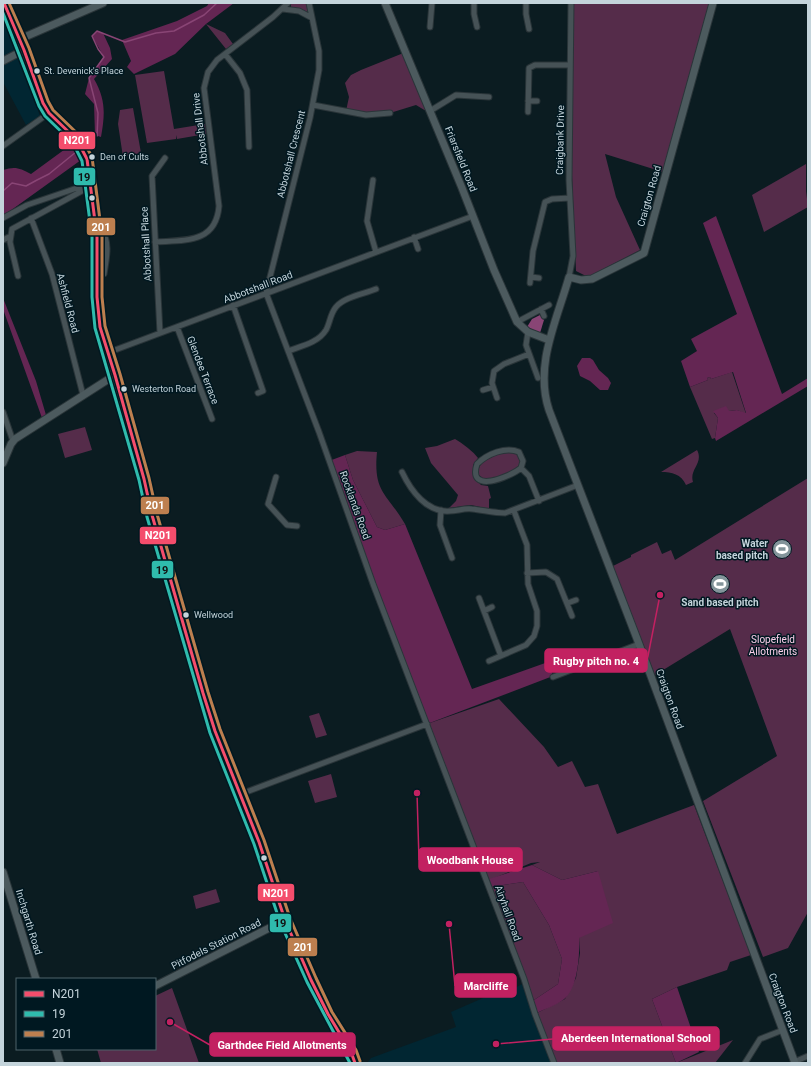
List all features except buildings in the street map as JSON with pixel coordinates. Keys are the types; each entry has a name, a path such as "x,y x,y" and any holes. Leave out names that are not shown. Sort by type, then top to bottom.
{"main road":[{"path":"4,3 20,39 34,81 49,113 64,126 81,145 87,158 96,230 98,312 107,353 115,375 130,434 144,479 152,515 162,545 203,693 215,731 259,842 285,920 311,980 328,1014 351,1052 355,1063"}],"street":[{"path":"20,39 103,3"},
{"name":"Abbotshall Drive","path":"155,242 194,239 210,230 216,222 219,206 204,88 208,72 217,60 283,9 288,3"},
{"name":"Abbotshall Crescent","path":"266,293 313,105 320,63 309,3"},
{"name":"Friarsfield Road","path":"385,3 494,270 517,322"},
{"path":"430,27 432,3"},
{"path":"474,3 474,14 477,27"},
{"path":"526,3 526,14 529,29"},
{"name":"Craigbank Drive","path":"570,277 573,256 570,198 571,3"},
{"name":"Craigton Road","path":"713,3 644,253 592,279 581,280 570,277 549,340 544,375 547,404 639,644 794,1063"},
{"path":"283,9 299,11 312,18"},
{"path":"3,60 24,50"},
{"path":"225,54 240,73 247,90 249,147"},
{"path":"528,112 529,72 532,66 570,65"},
{"path":"430,111 456,95 489,97"},
{"path":"528,101 536,101"},
{"path":"313,105 366,115 390,113"},
{"path":"3,146 49,113"},
{"name":"Abbotshall Place","path":"160,333 152,176 165,158"},
{"path":"374,180 367,221 376,252"},
{"path":"3,218 27,205 83,186 91,186"},
{"path":"18,276 10,237 12,229 91,186"},
{"path":"539,278 531,280 533,251 545,202 552,199 570,198"},
{"name":"Abbotshall Road","path":"107,353 473,216"},
{"name":"Ashfield Road","path":"31,218 52,274 83,395"},
{"path":"3,240 10,237"},
{"path":"414,237 418,249"},
{"path":"288,351 313,342 320,337 326,330 336,307 345,301 376,289"},
{"name":"Rocklands Road","path":"266,293 319,432 373,584 427,724"},
{"path":"549,305 517,322 528,332 549,340"},
{"path":"233,306 263,391 258,393"},
{"path":"541,309 544,316"},
{"name":"Glendee Terrace","path":"177,327 212,419"},
{"path":"528,332 526,341 538,378"},
{"path":"497,398 493,387 492,377 498,367 529,354"},
{"path":"3,464 13,441 51,414 115,375"},
{"path":"483,390 493,387"},
{"path":"3,412 13,441"},
{"path":"506,450 519,452 523,461 521,468 507,477 493,482 483,482 477,477 476,473 477,464 480,461 488,456 506,450"},
{"path":"521,468 529,476 539,501"},
{"path":"402,472 414,493 427,504 441,510 450,511 470,509 495,513 514,511 578,485"},
{"path":"276,477 268,504 287,525 297,526"},
{"path":"441,510 440,525 452,558"},
{"path":"489,661 526,645 534,636 537,626 537,611 528,584 527,545 514,511"},
{"path":"527,573 546,572 557,579 572,616"},
{"path":"479,598 501,656"},
{"path":"568,603 576,600"},
{"path":"484,611 492,607"},
{"path":"553,677 639,644"},
{"path":"241,794 427,724"},
{"name":"Airyhall Road","path":"427,724 524,978 535,1014 554,1063"},
{"name":"Inchgarth Road","path":"3,872 36,978"},
{"name":"Pitfodels Station Road","path":"156,986 285,920"},
{"path":"745,1063 760,1039 783,1030"},
{"path":"56,1050 60,1063"},
{"path":"794,1063 808,1056"}],"shaded area":[{"path":"209,3 234,3 206,24 175,54 134,74 127,67 131,61 122,40 177,21 207,6"},
{"path":"3,13 40,116 26,125 3,82"},
{"path":"97,31 103,33 110,48 112,59 94,79 101,94 104,107 101,137 95,135 94,104 85,94 89,78 104,57 92,36"},
{"path":"72,144 81,160 3,216 3,170 17,168 31,174"},
{"path":"716,216 782,394 808,378 808,386 716,441 715,438 718,418 713,411 726,406 729,411 737,410 746,413 733,372 711,379 710,377 707,378 708,380 690,387 681,361 697,351 691,339 737,314 703,223"},
{"path":"3,298 36,381 46,415 42,418 3,309"},
{"path":"540,315 544,320 540,333 527,327 532,319"},
{"path":"582,358 590,358 593,360 599,370 608,378 611,383 608,390 600,390 590,381 580,376 577,366"},
{"path":"345,455 353,480 377,527 385,530 405,524 472,689 548,662 553,676 427,724 329,461"},
{"path":"532,865 562,880 598,871 613,923 579,938 577,971 572,988 568,995 557,1004 535,1014 531,1002 558,984 562,959 549,925 523,882 489,887 486,880"},
{"path":"522,984 551,1063 367,1063 371,1058 456,1027 451,1012 499,991 515,988"},
{"path":"677,987 699,1052 676,1063 652,999"}],"green space":[{"path":"291,3 307,3 308,11 291,8"},
{"path":"571,3 709,3 663,172 605,154 616,197 640,250 588,277 576,271 572,176"},
{"path":"206,24 225,33 233,44 226,49"},
{"path":"406,52 431,114 416,105 378,115 346,111 349,97 345,83 351,75"},
{"path":"164,71 174,129 205,124 206,134 177,139 176,135 176,139 147,143 135,75"},
{"path":"133,108 141,153 123,157 118,124 120,110"},
{"path":"806,164 806,191 808,207 764,232 752,195"},
{"path":"732,372 746,414 737,410 714,413 718,418 715,438 712,439 690,387 708,380 707,378 710,377 711,379"},
{"path":"85,427 92,450 65,458 58,434"},
{"path":"455,439 468,448 478,458 473,465 473,476 481,485 488,486 491,498 489,499 489,509 471,505 449,508 456,501 458,495 431,463 425,448 437,446"},
{"path":"697,450 699,459 693,473 693,482 686,485 682,478 676,474 661,472"},
{"path":"357,451 377,452 376,466 379,485 405,524 385,530 377,527 353,480 345,455"},
{"path":"510,451 517,453 521,462 515,470 506,475 485,480 479,475 479,469 484,461"},
{"name":"Slopefield Allotments","path":"808,478 808,912 788,948 763,957 703,801 777,756 730,629 655,675 623,592 619,593 609,568 657,542 662,554 671,550 675,560"},
{"path":"499,699 544,747 558,767 572,761 585,787 598,784 617,834 694,805 751,955 730,962 727,970 677,987 652,999 676,1063 554,1063 535,1014 565,999 576,978 580,953 579,938 598,871 562,880 532,865 540,862 531,863 486,880 427,724"},
{"path":"319,713 327,735 316,738 309,716"},
{"path":"331,774 337,797 315,803 308,781"},
{"path":"523,882 549,925 562,959 558,984 531,1002 489,887"},
{"path":"216,889 220,902 196,909 193,896"},
{"path":"172,988 199,1063 101,1063 97,1050 156,1050 156,996"},
{"path":"733,1040 715,1063 676,1063"}],"waterway":[{"path":"97,136 98,113 89,78 104,57 98,49 92,36 97,31 125,42 156,33 174,31 204,15 217,3"},
{"path":"3,191 12,183 26,186 49,174 76,152"}],"transit line":[{"name":"N201","path":"4,3 24,50 43,103 49,113 77,140 87,159 97,237 97,297 100,327 115,375 144,479 152,515 203,693 215,731 259,842 285,920 311,980 328,1014 351,1052 355,1063"},
{"name":"201","path":"9,3 29,48 48,101 53,110 81,137 92,157 102,236 102,297 105,326 120,374 149,478 157,514 208,692 220,729 264,840 290,918 332,1012 356,1050 360,1061"},
{"name":"19","path":"3,13 39,106 45,116 73,143 82,161 92,237 92,297 95,328 139,480 147,517 210,733 254,844 280,922 307,982 350,1063"}],"place":[{"name":"St. Devenick's Place","path":"37,71"},
{"name":"Den of Cults","path":"92,157"},
{"name":"Westerton Road","path":"124,389"},
{"name":"Water based pitch","path":"782,549"},
{"name":"Sand based pitch","path":"720,584"},
{"name":"Rugby pitch no. 4","path":"660,595"},
{"name":"Wellwood","path":"186,615"},
{"name":"Woodbank House","path":"417,793"},
{"name":"Marcliffe","path":"449,924"},
{"name":"Garthdee Field Allotments","path":"170,1022"},
{"name":"Aberdeen International School","path":"496,1044"}]}
